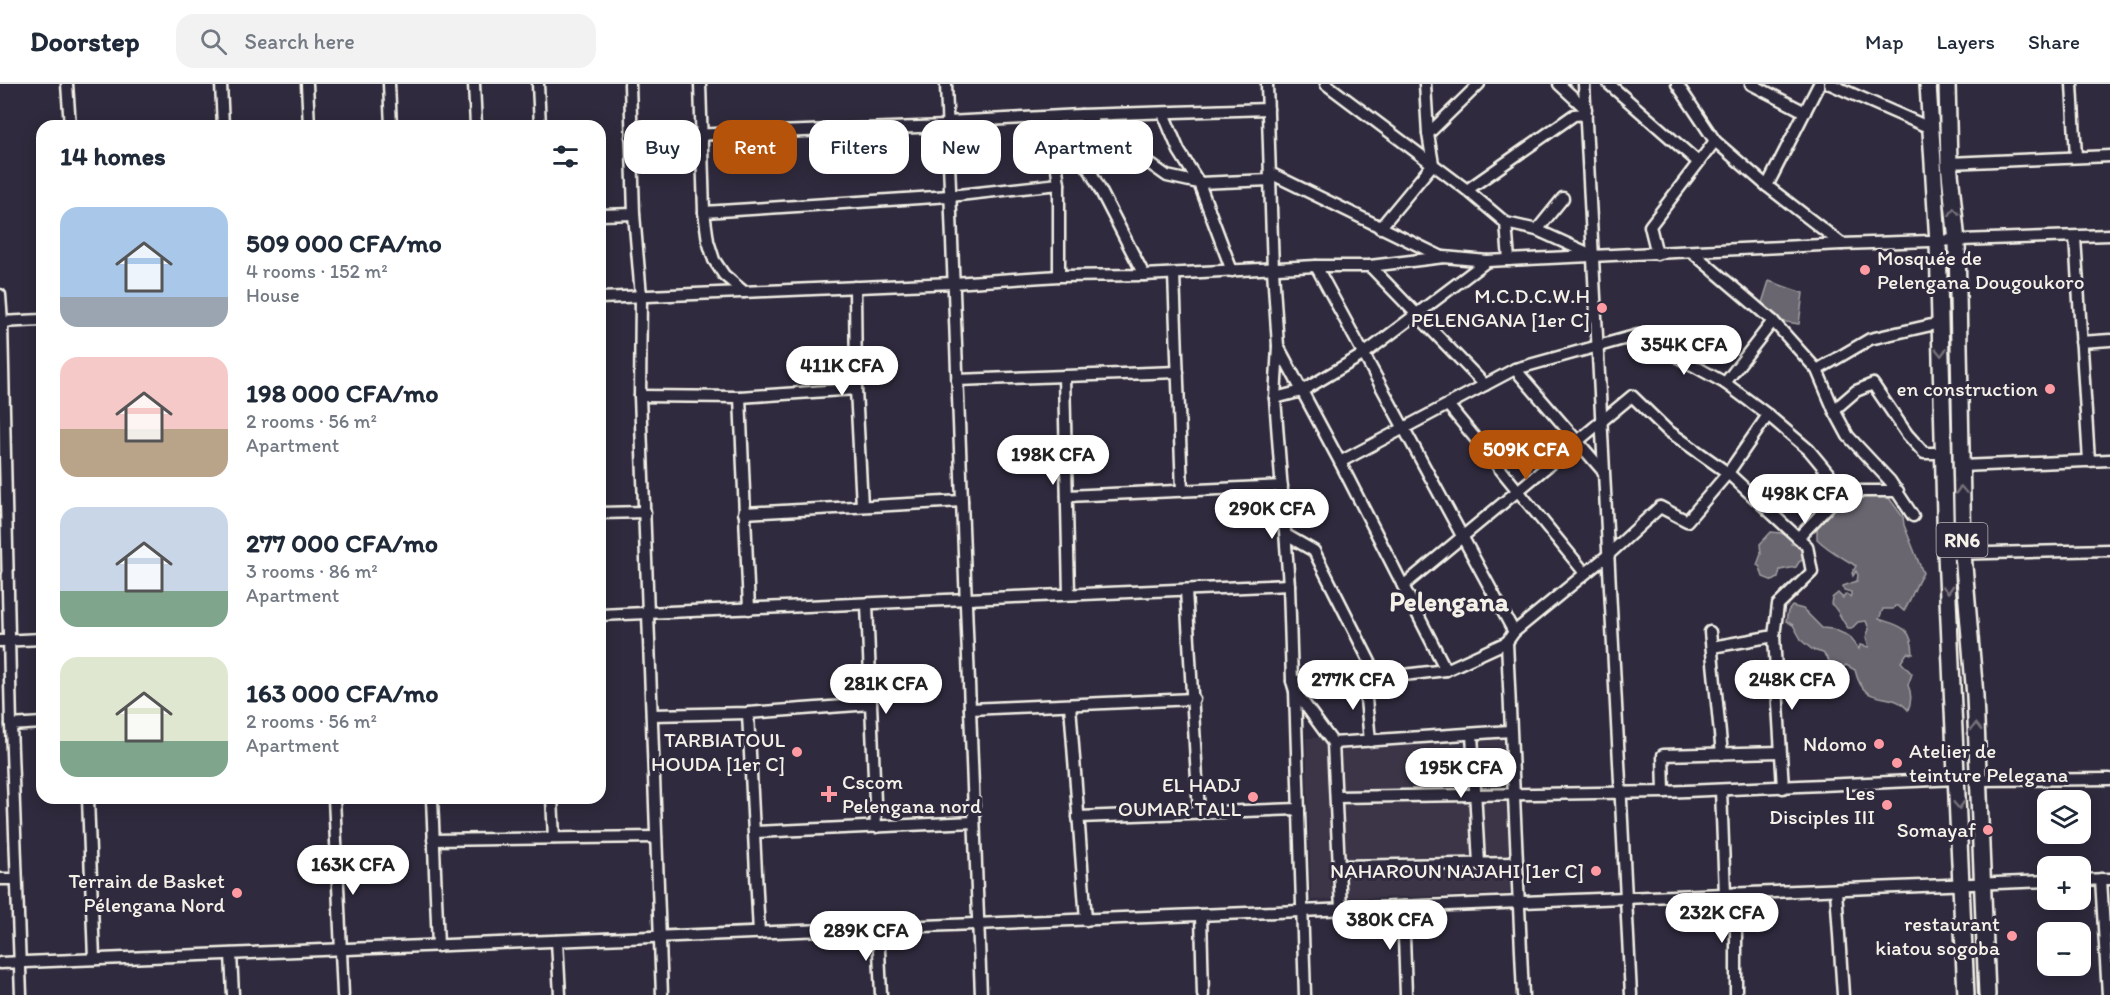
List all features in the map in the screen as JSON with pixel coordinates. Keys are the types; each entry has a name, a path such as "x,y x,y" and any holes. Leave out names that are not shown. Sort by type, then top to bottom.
{"highway":[{"name":"RN6","path":"1928,84 1938,242 1946,554 1963,883 1966,995"},
{"name":"RN6","path":"1947,84 1949,163 1957,242 1963,554 1975,696 1987,995"}],"street":[{"path":"67,84 70,120"},
{"path":"221,84 223,120"},
{"path":"308,84 309,120"},
{"path":"389,84 391,120"},
{"path":"474,84 476,120"},
{"path":"538,84 540,120"},
{"path":"630,84 631,120"},
{"path":"700,84 701,120"},
{"path":"946,84 947,120"},
{"path":"1267,84 1273,270 1278,346 1275,398 1289,585 1305,995"},
{"path":"1326,84 1467,190 1506,223 1537,230 1592,255"},
{"path":"1380,228 1433,164 1428,134 1425,84"},
{"path":"1428,134 1479,84"},
{"path":"1558,84 1586,112"},
{"path":"1584,84 1631,995"},
{"path":"1610,84 1698,162"},
{"path":"1677,84 1715,141 1767,186 1842,244"},
{"path":"1751,84 1805,112"},
{"path":"1767,186 1819,84"},
{"path":"1830,84 1930,128"},
{"path":"2072,84 2076,157"},
{"path":"1001,121 1081,115 1268,109"},
{"path":"1467,190 1574,115 1586,112"},
{"path":"1163,113 1179,151 1199,183 1232,272"},
{"path":"1081,115 1167,176 1199,183 1270,177 1444,258"},
{"path":"1050,118 1059,184 1059,276"},
{"path":"1050,118 1091,172 1144,275"},
{"path":"744,292 724,275 714,260 708,241 704,212 701,133 921,125"},
{"path":"1657,254 1650,226 1715,141"},
{"path":"1949,163 2110,156"},
{"path":"632,174 641,296 640,396 662,995"},
{"path":"949,174 981,995"},
{"path":"704,212 950,196 1059,184"},
{"path":"1537,230 1563,198"},
{"path":"606,215 634,214"},
{"path":"1506,223 1509,260"},
{"path":"606,297 952,283 1059,276 1370,266 1444,258 1487,261 1842,244 1957,242 2110,235"},
{"path":"2076,237 2089,461"},
{"path":"1692,252 1773,321 1817,369 1848,436 1898,491 1913,516"},
{"path":"1275,398 1302,391 1364,354 1487,261"},
{"path":"1316,266 1514,632"},
{"path":"1370,266 1485,384"},
{"path":"1174,274 1182,491"},
{"path":"855,287 856,389 862,506"},
{"path":"0,295 5,641 11,725 21,995"},
{"path":"1,322 36,321"},
{"path":"1725,383 1773,321"},
{"path":"1817,369 1870,339 1941,323"},
{"path":"1340,462 1515,369 1638,335 1725,383 1809,450 1843,490"},
{"path":"2081,342 2110,340"},
{"path":"1278,346 1446,670"},
{"path":"1515,369 1603,471"},
{"path":"957,380 1178,372"},
{"path":"1064,376 1069,594"},
{"path":"1834,410 1856,391 1874,384 1907,434 1924,453 1944,453"},
{"path":"640,396 740,397 856,389"},
{"path":"1403,586 1632,396 1667,430 1728,473 1807,546 1812,572 1778,605 1774,636 1783,788"},
{"path":"740,397 748,609"},
{"path":"1448,405 1585,573"},
{"path":"1293,686 1446,670 1507,642 1514,632 1608,555 1660,507 1687,521 1728,473 1768,416"},
{"path":"1960,466 2110,460"},
{"path":"1067,496 1282,486"},
{"path":"1798,538 1843,490 1898,491"},
{"path":"744,513 962,501"},
{"path":"606,513 645,512"},
{"path":"1286,535 1314,551 1378,678"},
{"path":"1946,554 2110,550"},
{"path":"606,615 1289,585"},
{"path":"1186,590 1199,813"},
{"path":"867,604 876,827"},
{"path":"1710,632 1722,754"},
{"path":"1712,647 1774,636"},
{"path":"5,641 36,639"},
{"path":"1507,642 1523,995"},
{"path":"1364,678 1370,741"},
{"path":"1293,686 1333,743 1341,909"},
{"path":"970,709 1194,699"},
{"path":"652,715 748,712 871,704"},
{"path":"1070,705 1086,920"},
{"path":"748,712 759,933"},
{"path":"11,725 36,723"},
{"path":"1333,743 1510,731"},
{"path":"1472,734 1479,864"},
{"path":"1664,792 1663,755 1780,752"},
{"path":"1336,797 1664,792 1958,779"},
{"path":"1977,780 2110,779"},
{"path":"1721,790 1725,894"},
{"path":"88,804 94,959"},
{"path":"334,804 343,995"},
{"path":"432,804 438,946"},
{"path":"552,804 554,838"},
{"path":"1078,817 1299,809"},
{"path":"754,832 974,822"},
{"path":"433,840 656,837"},
{"path":"1339,866 1516,863"},
{"path":"0,879 16,879"},
{"path":"2091,880 2106,879 2108,988"},
{"path":"0,963 2037,881"},
{"path":"1836,890 1843,995"},
{"path":"1736,894 1736,995"},
{"path":"1403,907 1406,995"},
{"path":"1201,915 1203,995"},
{"path":"878,928 881,995"},
{"path":"557,941 560,995"},
{"path":"231,954 233,995"}],"shaded area":[{"path":"1769,281 1803,293 1799,324 1777,320 1766,309 1762,303"},
{"path":"1876,493 1886,494 1903,517 1923,573 1904,611 1898,606 1893,609 1883,609 1879,619 1904,629 1910,638 1913,654 1907,653 1901,662 1912,674 1908,685 1911,698 1908,710 1901,703 1871,695 1859,683 1855,670 1846,665 1841,669 1830,662 1823,653 1813,650 1802,641 1793,625 1786,621 1788,611 1792,606 1803,609 1822,628 1833,629 1849,636 1859,649 1860,645 1869,647 1866,637 1869,629 1866,621 1858,622 1852,628 1848,628 1831,604 1832,598 1838,593 1843,598 1846,594 1851,597 1851,592 1844,590 1843,586 1857,581 1856,571 1853,576 1852,573 1856,566 1817,539 1817,524 1843,499 1856,497 1858,500 1872,497"},
{"path":"1771,532 1781,533 1794,540 1791,544 1801,546 1805,554 1804,559 1796,567 1780,570 1778,578 1773,581 1763,577 1757,565 1761,554 1760,544"},
{"path":"1507,734 1510,894 1311,900 1306,738"}],"place":[{"name":"Mosquée de Pelengana Dougoukoro","path":"1865,270"},
{"name":"M.C.D.C.W.H PELENGANA [1er C]","path":"1602,308"},
{"name":"en construction","path":"2050,389"},
{"name":"Ndomo","path":"1879,744"},
{"name":"TARBIATOUL HOUDA [1er C]","path":"797,752"},
{"name":"Atelier de teinture Pelegana","path":"1897,763"},
{"name":"Cscom Pelengana nord","path":"829,794"},
{"name":"EL HADJ OUMAR TALL","path":"1253,797"},
{"name":"Les Disciples III","path":"1887,805"},
{"name":"Somayaf","path":"1988,830"},
{"name":"NAHAROUN NAJAHI [1er C]","path":"1596,871"},
{"name":"Terrain de Basket Pélengana Nord","path":"237,893"},
{"name":"restaurant kiatou sogoba","path":"2012,936"}],"district":[{"name":"Pelengana","path":"1449,602"}]}
